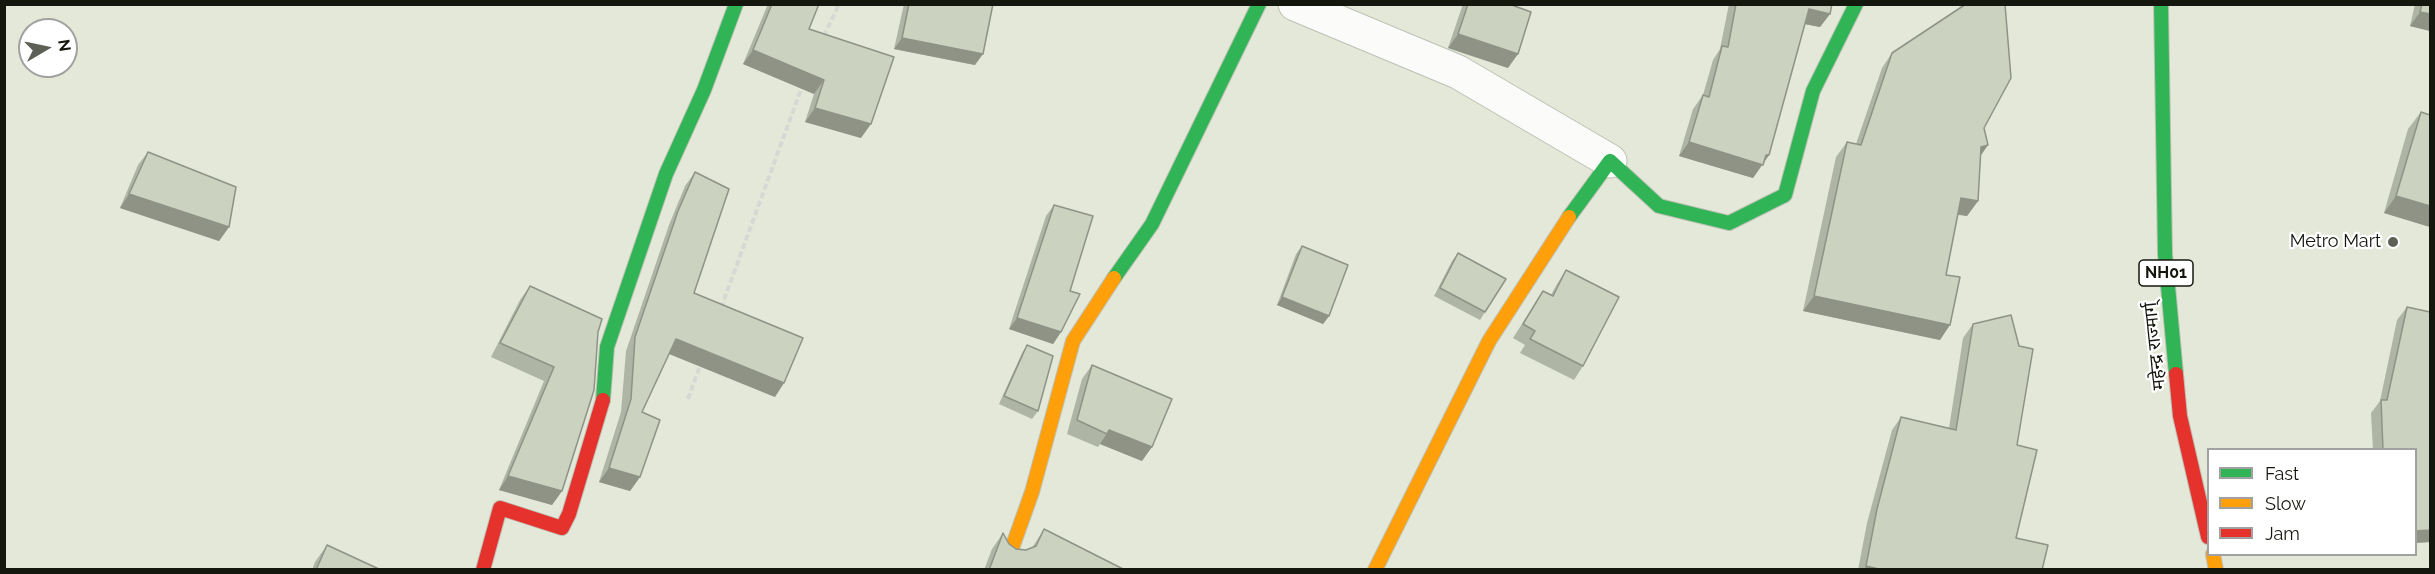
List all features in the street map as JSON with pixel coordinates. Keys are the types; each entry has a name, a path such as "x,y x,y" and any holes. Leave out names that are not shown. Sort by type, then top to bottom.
{"main road":[{"path":"483,570 500,508 562,528 603,407 607,347 666,174 704,90 736,4"},
{"path":"1012,548 1032,492 1073,341 1098,300 1152,224 1259,4"},
{"path":"1375,570 1489,341 1558,231 1610,161 1659,206 1729,223 1785,195 1813,91 1856,4"},
{"name":"महेन्द्र राज्मार्ग्","path":"2161,4 2165,254 2180,416 2207,533"}],"street":[{"path":"1295,4 1458,72 1610,161"}],"path":[{"path":"821,42 839,4"},
{"path":"720,311 804,81"},
{"path":"688,399 704,355"}],"building":[{"path":"772,4 819,4 809,29 894,57 871,124 815,108 824,80 753,50"},
{"path":"909,4 993,4 983,54 902,38"},
{"path":"1468,4 1509,4 1531,12 1518,54 1458,34"},
{"path":"1736,4 1832,4 1830,14 1809,9 1769,155 1766,155 1763,165 1689,142 1703,95 1709,97 1722,46 1728,47"},
{"path":"1966,4 2005,4 2011,78 1984,128 1988,145 1981,147 1978,201 1961,198 1946,275 1960,277 1950,325 1814,296 1847,142 1861,145 1892,53"},
{"path":"2422,4 2430,4 2430,14 2420,12"},
{"path":"2421,112 2430,115 2430,206 2396,196"},
{"path":"148,152 236,187 229,227 129,194"},
{"path":"695,172 729,189 694,293 803,338 784,383 676,339 642,412 660,420 640,477 609,468 631,399 635,337 678,211"},
{"path":"1054,205 1093,216 1070,291 1080,294 1061,332 1017,318"},
{"path":"1302,246 1348,265 1329,316 1282,297"},
{"path":"1458,253 1506,279 1485,312 1440,288"},
{"path":"1566,270 1619,297 1583,366 1530,339 1535,331 1523,324 1543,291 1553,296"},
{"path":"530,286 602,319 598,332 594,390 562,491 508,476 554,367 500,343"},
{"path":"2407,307 2430,312 2430,530 2417,531 2417,448 2383,448 2381,400 2387,400"},
{"path":"2011,315 2019,346 2033,349 2017,445 2037,450 2016,538 2048,545 2042,570 1883,570 1866,566 1877,509 1901,417 1956,430 1973,324"},
{"path":"1027,345 1053,356 1038,411 1004,396"},
{"path":"1092,365 1172,399 1152,447 1109,430 1107,434 1077,420"},
{"path":"1044,529 1123,569 989,570 1003,533 1009,544 1016,549 1026,550 1036,546"},
{"path":"327,545 381,570 316,570"}],"traffic: fast":[{"path":"603,400 607,347 666,174 704,90 736,4"},
{"path":"1114,278 1152,224 1259,4"},
{"path":"1569,217 1610,161 1659,206 1729,223 1785,195 1813,91 1856,4"},
{"path":"2161,4 2165,254 2176,374"}],"traffic: slow":[{"path":"1375,570 1489,341 1569,217"},
{"path":"1012,548 1032,492 1073,341 1114,278"},
{"path":"2213,556 2216,570"}],"traffic: jam":[{"path":"2176,374 2180,416 2207,533"},
{"path":"483,570 500,508 562,528 569,514 603,400"}],"place":[{"name":"Metro Mart","path":"2393,242"}]}
